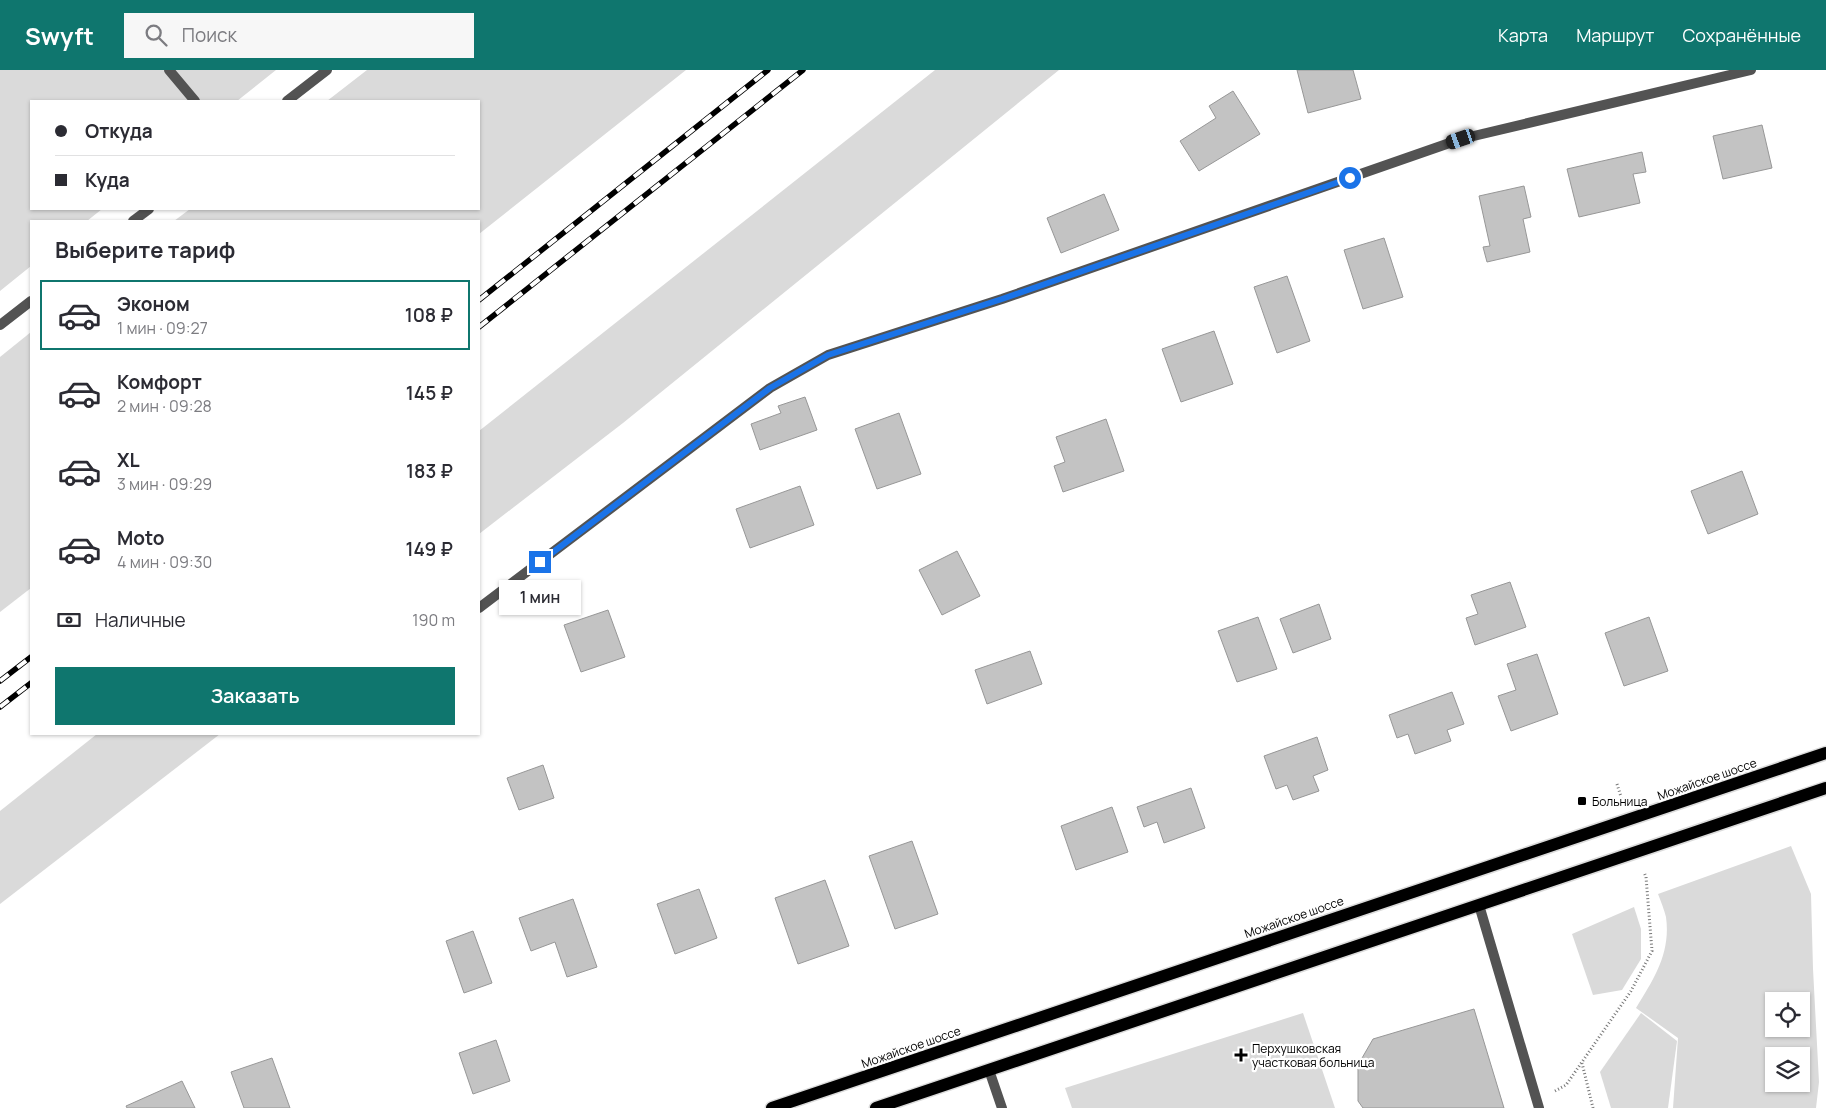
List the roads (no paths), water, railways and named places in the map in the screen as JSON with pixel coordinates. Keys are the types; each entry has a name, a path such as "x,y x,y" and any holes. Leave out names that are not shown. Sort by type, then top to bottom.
{"main road":[{"name":"Можайское шоссе","path":"772,1108 1826,753"},
{"path":"876,1108 1826,788"}],"street":[{"path":"169,70 194,100"},
{"path":"288,100 327,70"},
{"path":"480,607 770,388 828,355 1002,299 1461,139 1751,70"},
{"path":"134,220 148,210"},
{"path":"0,325 30,302"},
{"path":"1479,905 1538,1105"},
{"path":"989,1070 1002,1108"}],"railway":[{"path":"480,299 768,70"},
{"path":"480,326 803,70"},
{"path":"0,681 30,658"},
{"path":"0,707 30,684"}],"place":[{"name":"Больница","path":"1582,801"},
{"name":"Перхушковская участковая больница","path":"1241,1055"}]}
